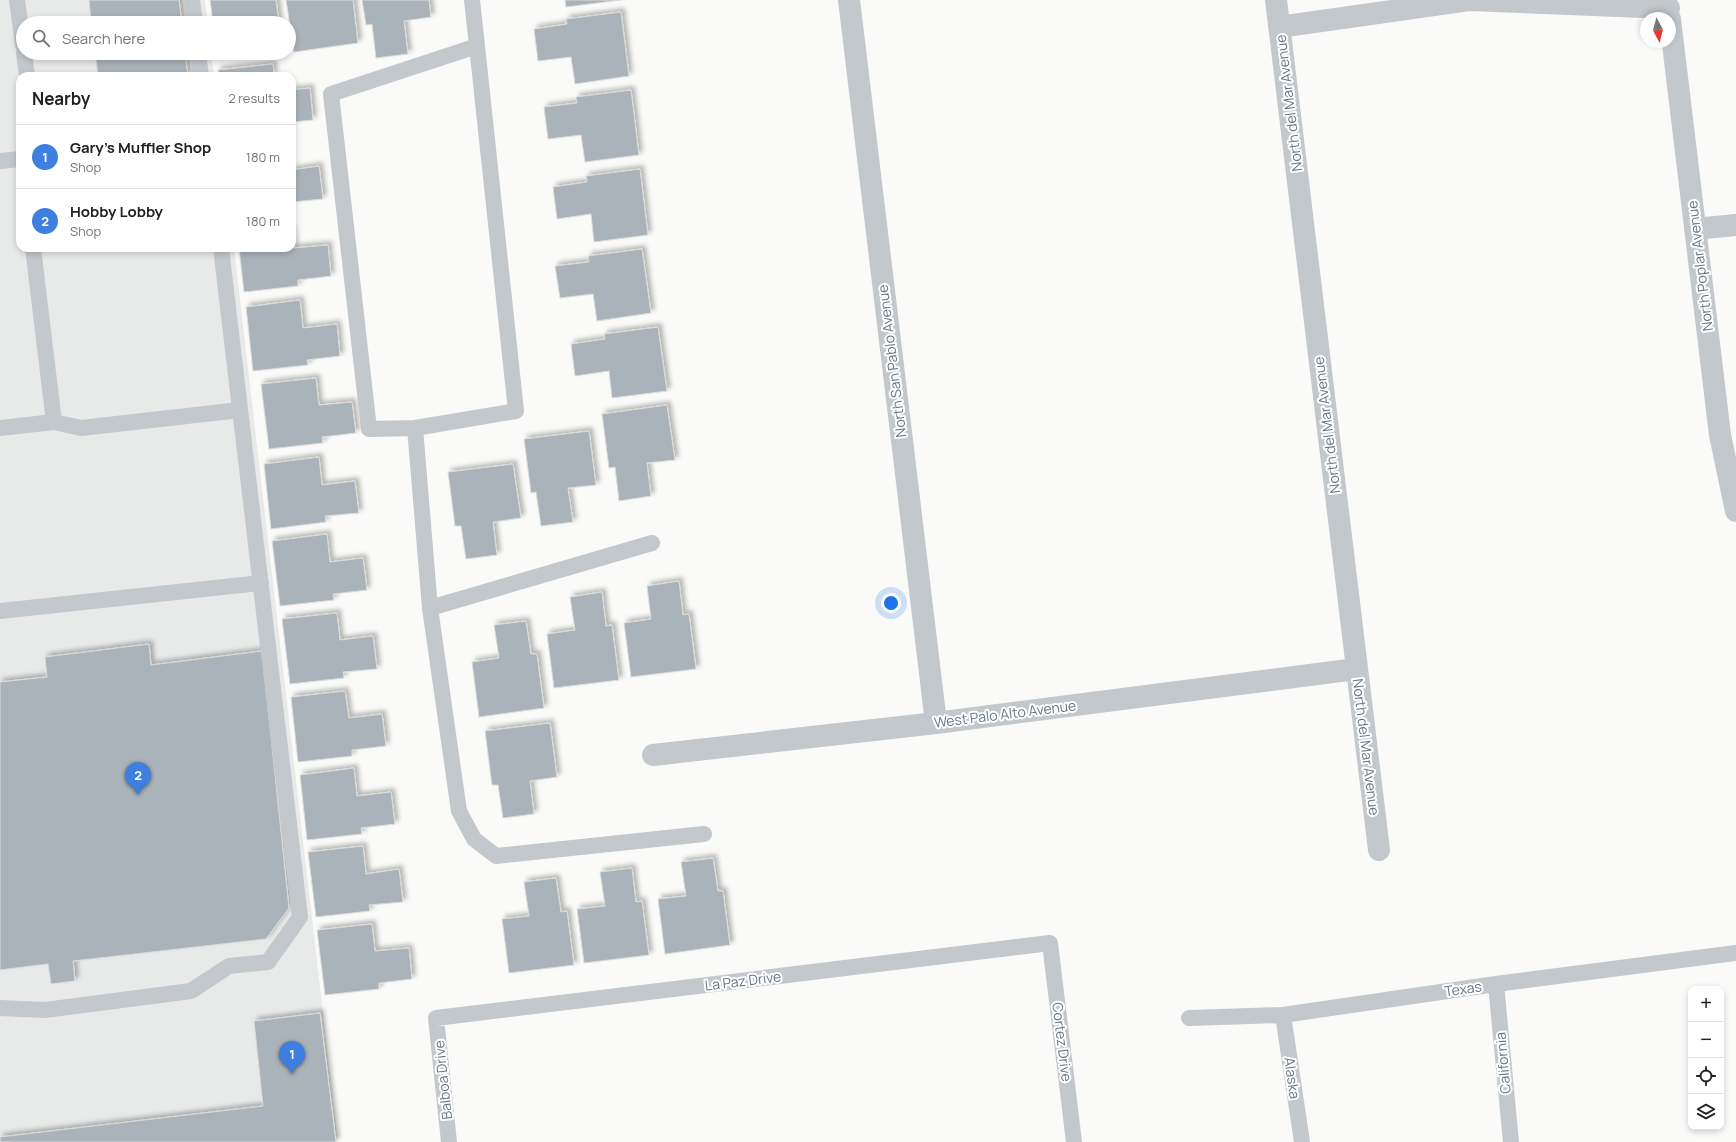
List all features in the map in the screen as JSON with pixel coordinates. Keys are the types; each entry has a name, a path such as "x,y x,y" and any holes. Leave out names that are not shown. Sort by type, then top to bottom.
{"street":[{"name":"North San Pablo Avenue","path":"848,0 936,723"},
{"name":"North del Mar Avenue","path":"1276,0 1378,850"},
{"path":"1279,27 1469,0 1669,11"},
{"name":"North Poplar Avenue","path":"1669,11 1720,435 1736,511"},
{"path":"1695,230 1736,225"},
{"name":"West Palo Alto Avenue","path":"653,755 936,723 1356,669"}],"lane":[{"path":"17,0 19,16"},
{"path":"192,0 194,16"},
{"path":"472,0 477,46 516,411 415,428 369,429 331,94 477,46"},
{"path":"25,60 26,72"},
{"path":"199,60 200,72"},
{"path":"0,161 16,159"},
{"path":"33,252 54,422"},
{"path":"0,1008 45,1010 191,991 229,966 268,962 300,917 221,252"},
{"path":"0,428 54,422 81,428 240,410"},
{"path":"415,428 430,608 459,811 474,839 496,856 704,834"},
{"path":"430,608 652,543"},
{"path":"0,611 261,583"},
{"name":"La Paz Drive","path":"436,1018 1050,943"},
{"name":"Cortez Drive","path":"1050,943 1074,1142"},
{"name":"Texas","path":"1189,1018 1283,1015 1496,984 1736,953"},
{"name":"California","path":"1496,984 1511,1142"},
{"name":"Alaska","path":"1283,1015 1302,1142"},
{"name":"Balboa Drive","path":"436,1018 449,1142"}],"shaded area":[{"path":"0,0 205,0 207,16 16,16 16,60 212,60 213,72 16,72 16,252 234,252 338,1142 0,1142"}],"building":[{"path":"89,0 179,0 181,16 90,16"},
{"path":"210,0 276,0 278,16 212,16"},
{"path":"286,0 353,0 358,43 296,52 296,16 288,16"},
{"path":"362,0 429,0 431,17 404,21 408,54 376,58 372,24 366,25"},
{"path":"565,0 621,0 566,7"},
{"path":"621,12 629,76 575,84 571,57 538,61 534,29 567,24 566,19"},
{"path":"96,60 186,60 187,72 97,72"},
{"path":"273,64 274,72 218,72 218,70"},
{"path":"310,88 313,120 296,122 296,90"},
{"path":"631,90 639,155 585,162 581,135 548,139 544,107 577,103 576,97"},
{"path":"319,166 323,199 296,202 296,169"},
{"path":"640,169 648,235 594,242 591,214 557,219 553,187 587,182 586,176"},
{"path":"328,245 331,276 298,280 298,286 244,292 239,252 296,252 296,248"},
{"path":"642,249 651,313 597,321 593,294 560,298 555,266 589,262 588,256"},
{"path":"300,300 303,328 337,324 340,356 307,360 308,365 253,371 246,307"},
{"path":"658,327 667,391 612,398 609,371 575,376 571,344 605,339 604,334"},
{"path":"316,378 319,405 352,402 356,433 322,437 323,443 269,449 261,384"},
{"path":"667,405 675,460 647,463 651,496 619,501 615,467 609,468 602,414"},
{"path":"589,431 596,485 568,488 573,522 541,526 536,492 531,493 524,439"},
{"path":"319,457 322,485 355,481 359,513 325,516 326,522 271,529 264,464"},
{"path":"513,464 521,518 493,522 497,555 466,559 461,526 455,526 448,472"},
{"path":"327,534 330,562 363,558 367,590 333,594 334,600 280,606 272,541"},
{"path":"679,581 683,615 689,614 696,669 631,677 624,623 651,619 647,586"},
{"path":"602,592 606,626 612,625 619,680 554,688 547,634 575,630 570,597"},
{"path":"337,613 340,640 373,636 377,669 343,672 344,678 290,684 282,619"},
{"path":"526,621 531,654 537,654 544,708 479,717 472,662 499,658 494,625"},
{"path":"149,644 151,665 262,651 289,908 266,939 73,961 75,981 51,984 48,964 0,970 0,682 47,677 45,657"},
{"path":"345,691 349,718 382,714 386,746 352,750 352,756 298,762 291,697"},
{"path":"550,723 557,777 530,781 534,814 503,818 498,785 492,785 485,731"},
{"path":"354,768 357,796 391,792 395,824 361,828 362,834 307,840 300,775"},
{"path":"363,846 366,874 399,869 403,902 369,905 370,911 316,917 308,852"},
{"path":"713,858 718,891 723,891 730,945 665,954 658,899 686,896 681,862"},
{"path":"632,868 636,902 642,901 649,955 584,963 577,909 605,906 600,872"},
{"path":"556,878 561,912 567,911 574,965 509,973 502,919 529,916 524,882"},
{"path":"372,924 375,951 409,948 412,979 379,983 379,989 325,995 317,930"},
{"path":"320,1013 336,1142 0,1142 0,1137 263,1106 254,1021"}],"place":[{"name":"Hobby Lobby","path":"138,795"},
{"name":"Gary's Muffler Shop","path":"292,1074"}]}
